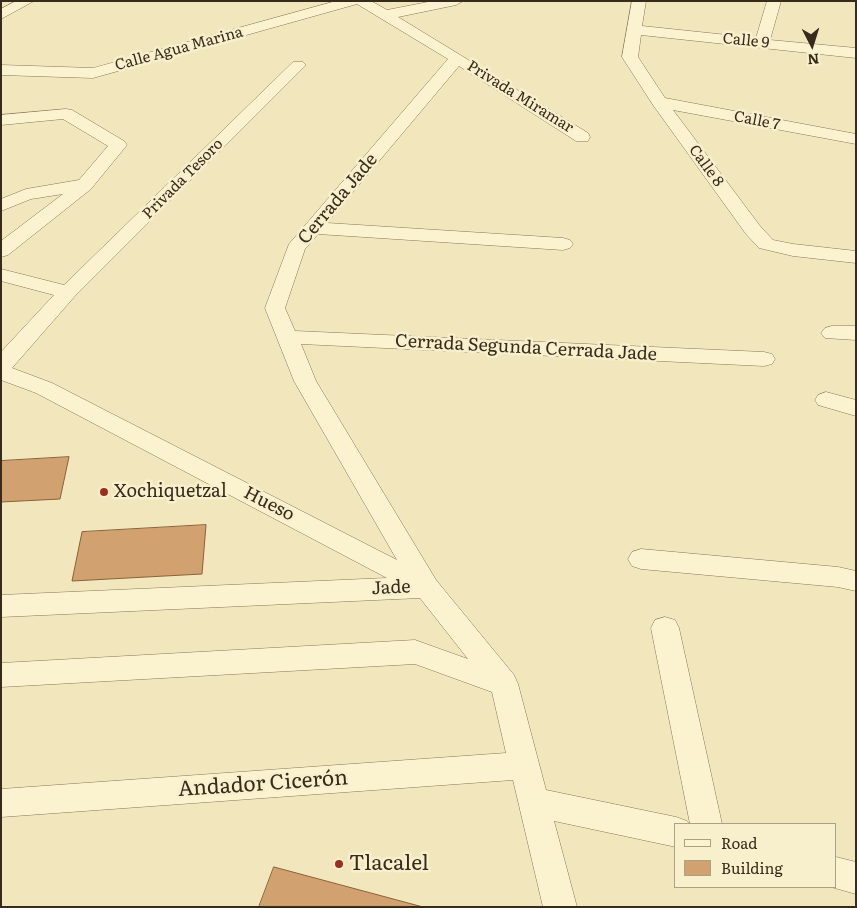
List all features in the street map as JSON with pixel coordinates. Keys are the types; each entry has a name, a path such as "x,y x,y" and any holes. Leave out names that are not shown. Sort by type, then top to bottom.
{"street":[{"path":"1,15 28,1"},
{"name":"Calle Agua Marina","path":"1,70 93,73 353,1"},
{"path":"361,1 457,58"},
{"path":"384,15 456,1"},
{"name":"Calle 8","path":"639,1 636,30 630,57 659,102 753,230 766,244 793,250 856,257"},
{"path":"762,43 774,1"},
{"name":"Calle 9","path":"636,30 856,53"},
{"name":"Privada Miramar","path":"457,58 582,137"},
{"name":"Cerrada Jade","path":"427,587 305,381 275,308 296,248 457,58"},
{"name":"Privada Tesoro","path":"1,366 68,292 298,65"},
{"name":"Calle 7","path":"659,102 856,140"},
{"path":"1,120 66,114 118,145 85,185 1,251"},
{"path":"1,206 26,194 85,185"},
{"path":"1,216 30,228"},
{"path":"314,228 563,244"},
{"path":"1,276 68,292"},
{"path":"832,332 856,333"},
{"name":"Cerrada Segunda Cerrada Jade","path":"288,337 764,359"},
{"name":"Hueso","path":"1,372 44,388 427,587"},
{"path":"826,400 856,408"},
{"path":"641,560 838,577 856,581"},
{"name":"Jade","path":"1,606 427,587 504,684 560,907"},
{"path":"665,628 706,823"},
{"path":"1,675 414,652 504,684"},
{"name":"Andador Cicerón","path":"1,803 524,765"},
{"path":"533,802 674,832"},
{"path":"837,873 856,878"}],"building":[{"path":"69,457 60,499 1,502 1,461"},
{"path":"206,525 202,574 72,581 82,532"},
{"path":"274,867 423,907 259,907"}],"place":[{"name":"Xochiquetzal","path":"104,492"},
{"name":"Tlacalel","path":"339,864"}]}
